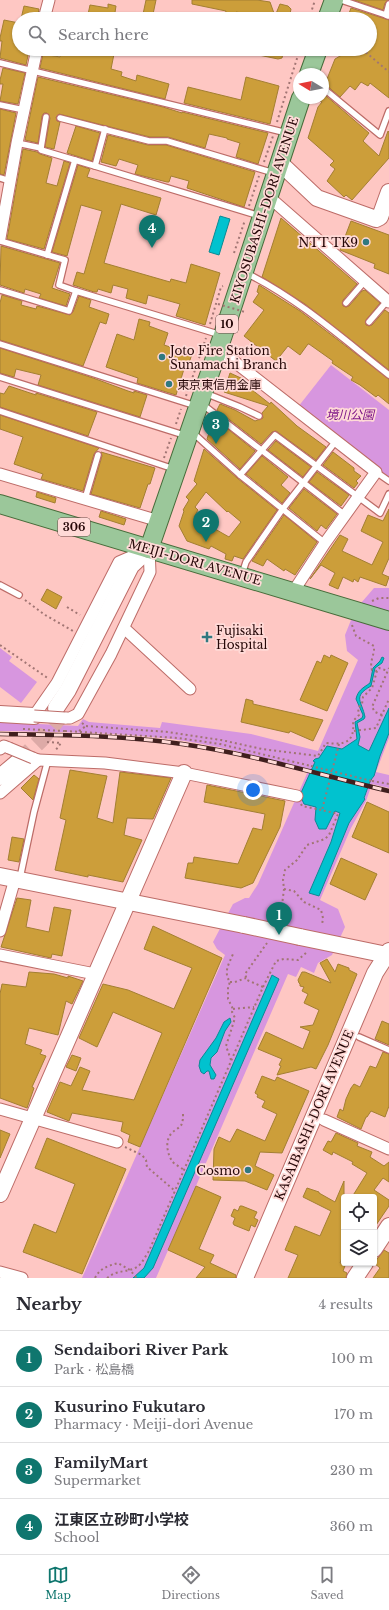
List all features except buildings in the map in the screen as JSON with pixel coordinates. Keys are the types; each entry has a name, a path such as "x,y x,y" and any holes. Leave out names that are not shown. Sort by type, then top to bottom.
{"main road":[{"path":"330,12 334,0"},
{"path":"311,68 315,56"},
{"name":"KIYOSUBASHI-DORI AVENUE","path":"148,549 158,521 169,467 196,401 216,339 244,272 255,214 269,197 273,169 282,131 298,104"},
{"name":"MEIJI-DORI AVENUE","path":"0,504 389,621"}],"street":[{"path":"46,12 49,0"},
{"path":"0,239 5,179 17,143 35,56"},
{"path":"273,169 317,198 376,219 380,217 389,192"},
{"path":"269,197 388,302"},
{"path":"216,339 336,441 376,472 325,543 293,592"},
{"path":"0,474 158,521"},
{"path":"0,714 34,716 62,711 70,718 78,714 111,654 150,572 148,549 119,562 57,683 34,716"},
{"name":"KIYOSUBASHI-DORI AVENUE","path":"62,711 68,690 130,566 148,549"},
{"path":"124,628 190,689"},
{"path":"0,793 20,757"},
{"path":"0,777 20,757 105,763 184,773 297,796"},
{"path":"0,1194 184,773"},
{"path":"0,930 11,878 388,954"},
{"name":"KASAIBASHI-DORI AVENUE","path":"257,1278 385,977 388,954"},
{"name":"KASAIBASHI-DORI AVENUE","path":"245,1278 375,973 388,954"},
{"path":"0,955 95,974"},
{"path":"0,1109 117,1142"},
{"path":"324,1120 389,1149"},
{"path":"377,1245 388,1230"},
{"path":"355,1278 363,1266"},
{"path":"0,1272 22,1278"}],"lane":[{"path":"341,0 387,15 389,4"},
{"path":"0,64 282,131"},
{"path":"329,93 380,135 389,111"},
{"path":"0,105 24,110"},
{"path":"40,148 46,117"},
{"path":"60,118 150,141 167,141 273,169"},
{"path":"95,166 105,129"},
{"path":"17,143 40,148 41,150 255,214"},
{"path":"47,255 75,160"},
{"path":"0,239 65,260 59,286 216,339"},
{"path":"244,272 296,302 389,375"},
{"path":"346,303 364,281"},
{"path":"0,290 69,311 76,291"},
{"path":"369,322 388,302"},
{"path":"0,344 196,401 240,407 259,416"},
{"path":"0,377 184,433 240,475 325,543"},
{"path":"196,401 262,449 345,515"},
{"path":"0,411 169,467"},
{"path":"240,475 274,435 380,513 389,494"},
{"path":"241,576 246,562 282,510 336,441"},
{"path":"85,499 98,454"},
{"path":"376,472 389,481"},
{"path":"0,585 19,595"},
{"path":"11,878 34,812 20,757"},
{"path":"359,1038 389,1050"}],"path":[{"path":"311,12 315,0"},
{"path":"233,257 255,214 273,169 298,56"},
{"path":"370,56 389,72"},
{"path":"169,467 196,401 216,339 221,287 223,287 225,280"},
{"path":"218,304 245,312"},
{"path":"19,595 44,615 77,633"},
{"path":"371,602 379,598 389,598"},
{"path":"67,607 85,617"},
{"path":"352,625 356,636 374,646 370,666 372,670 377,671 379,668 388,671"},
{"path":"0,645 51,681"},
{"path":"382,715 375,712 372,707 389,668"},
{"path":"79,731 86,726 163,732 221,740 262,749 318,756 326,743 339,744 348,740 352,736 354,731 353,721 359,715 358,708 362,704 363,697 373,686 377,671"},
{"path":"354,731 376,728 389,699"},
{"path":"112,728 112,733"},
{"path":"23,729 138,734 220,744 389,784"},
{"path":"190,740 191,735"},
{"path":"220,744 221,740"},
{"path":"47,742 61,743 57,748"},
{"path":"322,810 339,744"},
{"path":"246,751 247,746"},
{"path":"276,923 281,910 285,870 297,860 307,845 325,839 338,814 312,808"},
{"path":"284,889 294,891 304,902 321,910 322,925"},
{"path":"246,978 246,970 268,942"},
{"path":"107,1278 120,1270 130,1270 139,1266 149,1251 263,986 276,961 284,959 298,960 308,951"},
{"path":"232,1060 226,1046 229,1032 235,1022 232,1012 233,1009 228,999 228,987 230,982 227,976 227,969 233,954"},
{"path":"230,982 235,982 246,978"},
{"path":"246,978 263,986"},
{"path":"233,1009 254,1007"},
{"path":"183,1114 183,1122 180,1128 171,1135 167,1147 172,1162 184,1170"},
{"path":"117,1142 142,1155 146,1160 147,1167 175,1191"},
{"path":"95,1278 98,1272 105,1267 118,1263 130,1270 136,1277"}],"green space":[{"name":"境川公園","path":"331,365 389,410 389,477 298,407"},
{"path":"374,588 389,588 389,738 376,772 389,775 389,788 372,784 366,801 351,828 320,900 338,909 345,927 332,955 318,963 314,973 301,967 296,977 288,974 156,1278 82,1278 225,955 217,949 213,942 233,904 245,898 249,898 258,884 309,769 235,751 180,740 101,733 0,731 0,722 78,726 83,719 89,722 160,728 162,722 251,734 318,751 358,660 347,651 345,635 355,610"},
{"path":"0,648 12,657 9,661 37,682 21,703 0,687"}],"water":[{"path":"220,216 230,219 219,255 209,252"},
{"path":"382,657 384,658 382,663 375,668 371,686 360,696 365,717 357,723 360,737 358,745 369,751 389,708 389,733 374,776 368,786 365,799 349,823 319,896 309,893 331,842 340,813 335,811 326,829 319,829 315,820 316,807 304,804 300,795 315,762 313,761 319,758 327,746 342,749 357,739 355,722 362,718 363,715 356,699 358,693 370,683 373,668"},
{"path":"272,975 279,979 153,1268 144,1278 133,1278 144,1268"},
{"path":"230,1018 231,1022 225,1031 217,1052 211,1058 210,1065 216,1075 214,1079 211,1079 209,1071 204,1074 201,1072 199,1066 200,1060 216,1038 224,1022"}],"tunnel":[{"path":"19,761 41,740 67,708"}],"railway":[{"path":"0,734 114,737 182,744 234,753 389,791"}],"place":[{"name":"NTT TK9","path":"366,242"},
{"name":"江東区立砂町小学校","path":"152,248"},
{"name":"Joto Fire Station Sunamachi Branch","path":"162,357"},
{"name":"東京東信用金庫","path":"169,384"},
{"name":"FamilyMart","path":"216,444"},
{"name":"Kusurino Fukutaro","path":"206,542"},
{"name":"Fujisaki Hospital","path":"207,637"},
{"name":"Sendaibori River Park","path":"279,935"},
{"name":"Cosmo","path":"248,1170"}]}
